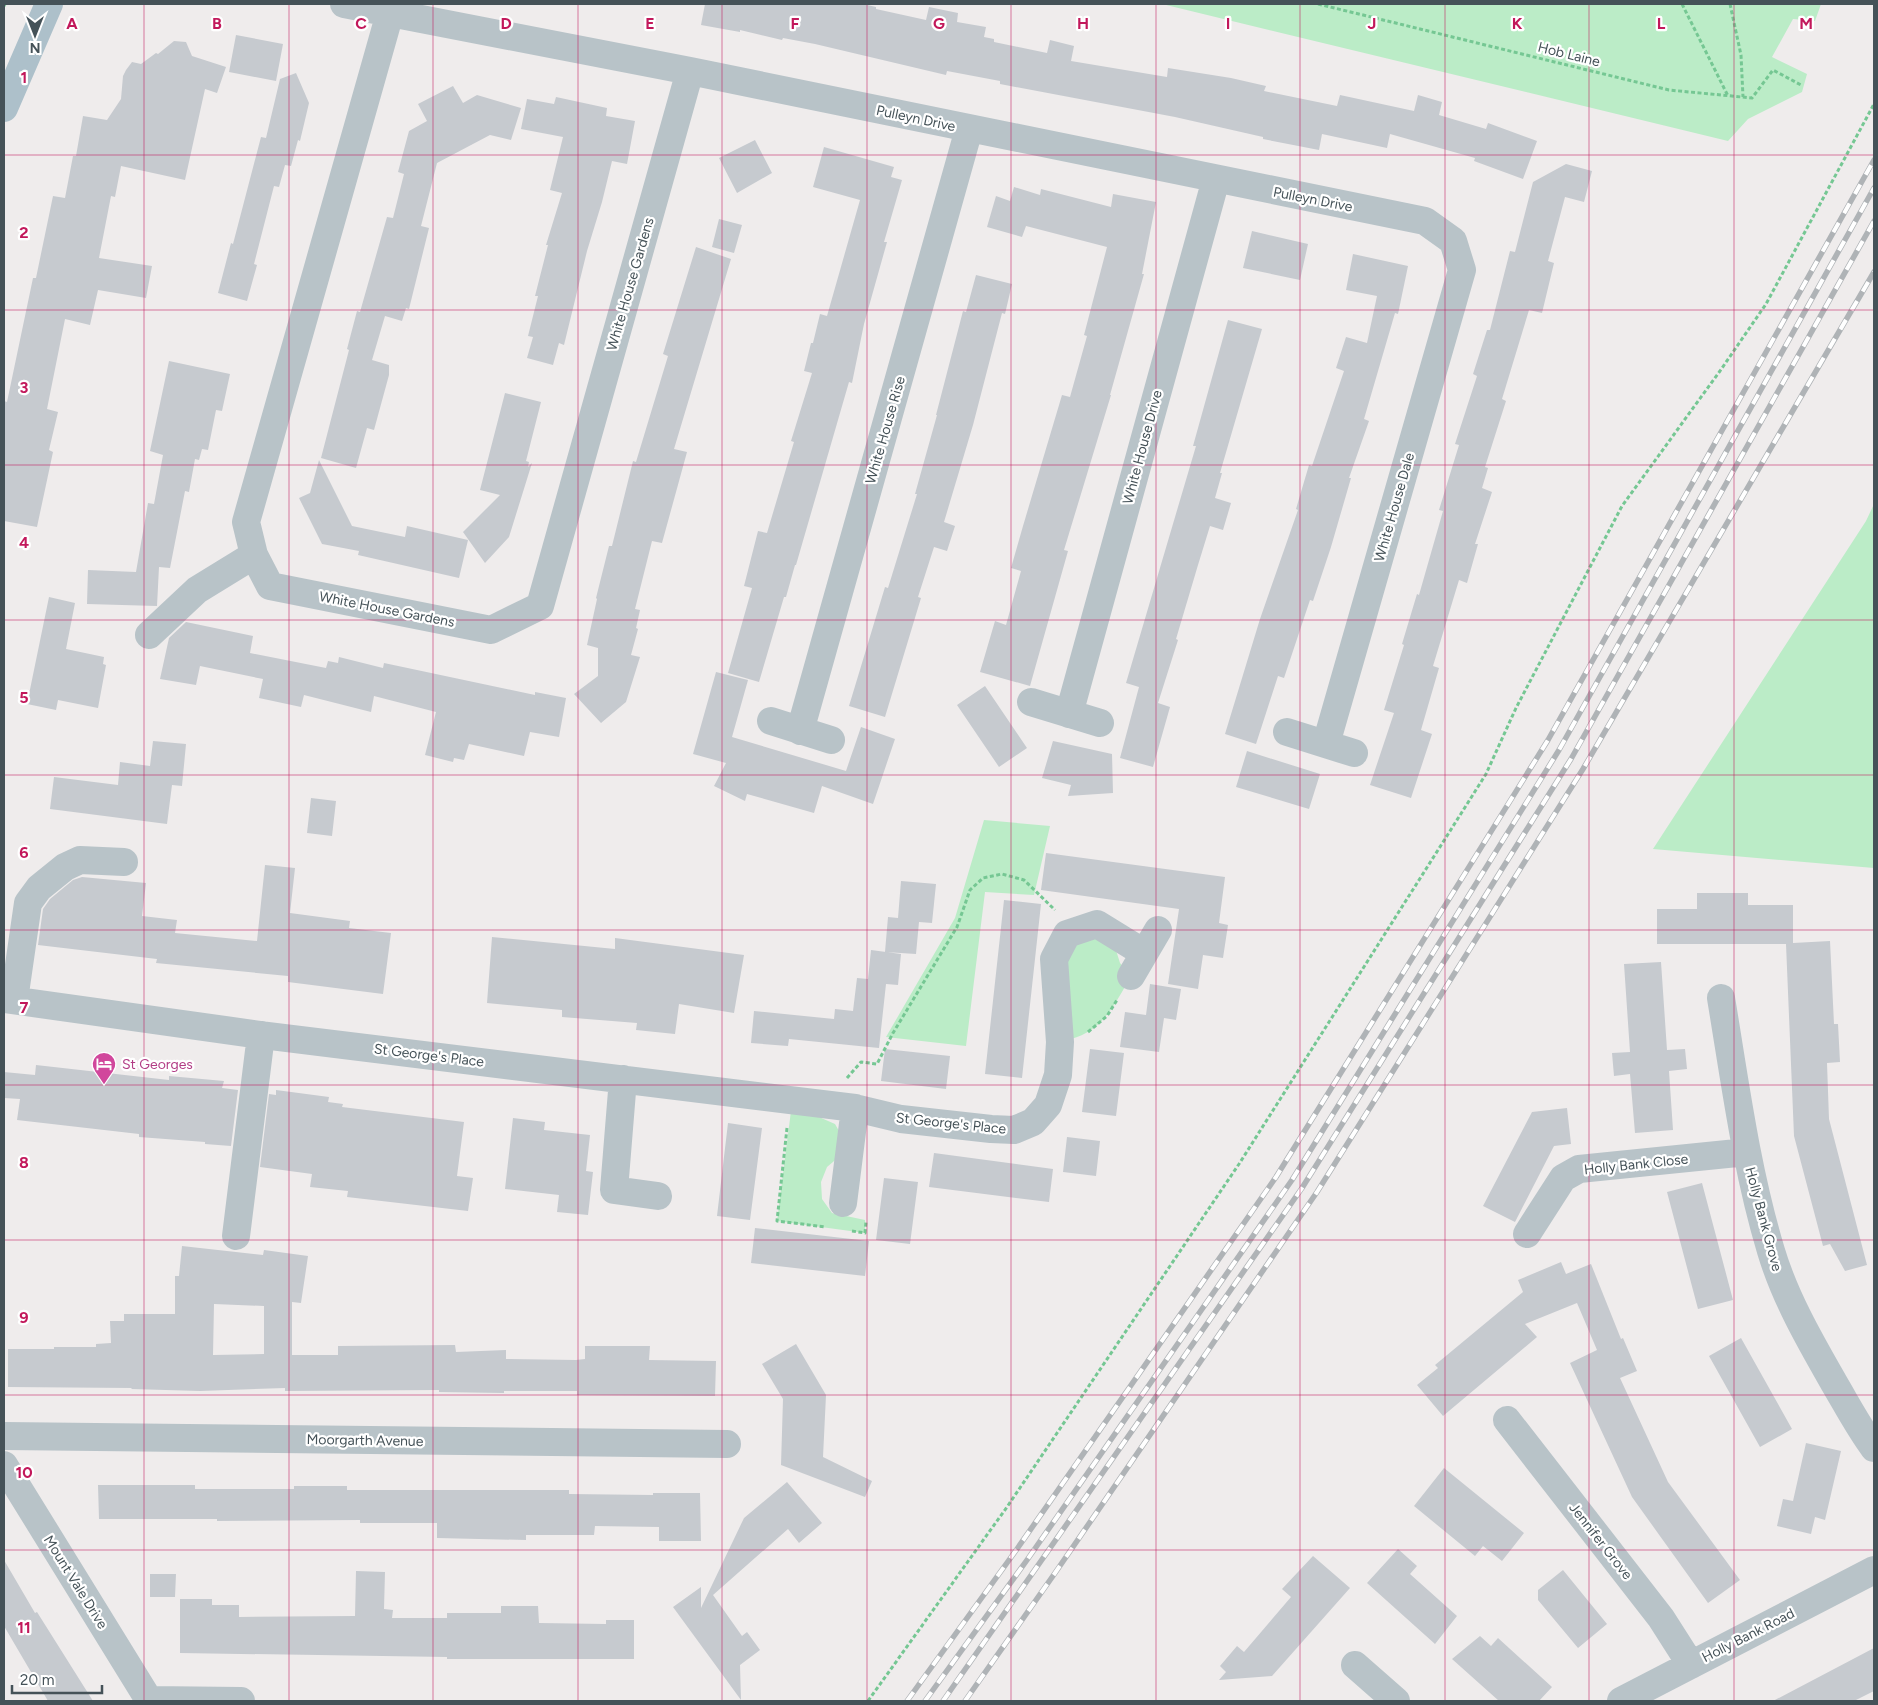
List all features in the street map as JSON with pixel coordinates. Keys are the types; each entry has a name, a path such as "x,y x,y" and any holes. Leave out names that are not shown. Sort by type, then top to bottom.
{"main road":[{"path":"4,108 49,4"}],"street":[{"name":"Pulleyn Drive","path":"344,4 690,71 1425,221 1452,241 1462,270"},
{"name":"White House Gardens","path":"390,13 246,522 254,555 270,586 491,630 540,606 690,71"},
{"name":"White House Rise","path":"800,731 970,129"},
{"name":"White House Drive","path":"1069,714 1216,179"},
{"name":"White House Dale","path":"1326,744 1462,270"},
{"path":"149,635 198,590 254,555"},
{"path":"1031,702 1100,723"},
{"path":"771,721 831,740"},
{"path":"1287,732 1354,753"},
{"path":"9,1000 28,903 39,888 65,867 80,860 124,862"},
{"path":"1076,931 1097,924 1138,965 1158,930"},
{"name":"St George's Place","path":"9,1000 261,1035 855,1108 901,1119 1014,1130 1033,1122 1048,1105 1058,1075 1060,1042 1054,958 1067,934 1076,931"},
{"name":"Holly Bank Grove","path":"1721,998 1746,1152 1771,1251 1788,1299 1820,1358 1874,1448"},
{"path":"236,1236 261,1035"},
{"path":"624,1079 614,1190 658,1196"},
{"path":"844,1203 855,1108"},
{"name":"Holly Bank Close","path":"1528,1234 1562,1178 1580,1169 1746,1152"},
{"name":"Jennifer Grove","path":"1507,1420 1661,1618 1691,1664"},
{"name":"Moorgarth Avenue","path":"4,1436 727,1444"},
{"name":"Mount Vale Drive","path":"4,1465 149,1700"},
{"name":"Holly Bank Road","path":"1622,1701 1874,1570"},
{"path":"1355,1664 1396,1701"},
{"path":"149,1700 241,1701"}],"path":[{"name":"Hob Laine","path":"1318,4 1669,90 1743,97"},
{"path":"1682,4 1728,96"},
{"path":"1730,4 1741,56 1743,97 1752,98 1773,70 1801,85"},
{"path":"868,1701 1007,1507 1239,1164 1486,774 1516,708 1622,506 1766,304 1874,104"},
{"path":"824,1104 861,1062 877,1064 893,1033 957,927 970,890 983,878 1002,874 1024,880 1076,931"},
{"path":"1060,1042 1082,1036 1107,1016 1138,965"},
{"path":"790,1100 776,1220 836,1229"},
{"path":"844,1203 868,1206 865,1233 846,1230"}],"green space":[{"path":"1162,4 1821,4 1815,21 1793,19 1772,57 1807,74 1802,92 1748,119 1728,141"},
{"path":"1874,504 1874,868 1653,849 1866,521"},
{"path":"984,820 1050,826 1034,895 985,892 966,1046 886,1037 955,918"},
{"path":"1097,936 1115,947 1120,963 1131,976 1114,1005 1100,1022 1082,1035 1071,1039 1065,958 1074,944"},
{"path":"791,1111 812,1114 835,1124 843,1138 840,1156 827,1167 821,1182 822,1199 832,1213 865,1220 865,1233 777,1221"}],"building":[{"path":"705,4 863,4 876,7 876,9 926,20 929,7 958,13 957,22 986,27 984,37 994,39 994,42 1047,53 1050,40 1074,46 1071,61 1167,77 1168,68 1231,78 1266,86 1264,91 1337,106 1340,95 1414,111 1418,95 1442,102 1439,115 1486,129 1488,123 1537,141 1523,179 1474,161 1475,158 1390,134 1387,148 1322,134 1319,150 1263,139 1263,137 1175,117 1000,84 1000,81 947,71 946,75 815,44 701,25"},
{"path":"236,35 283,44 276,81 229,72"},
{"path":"174,41 186,42 192,56 226,67 217,93 205,89 185,180 121,166 115,197 111,196 99,258 152,266 146,298 98,290 90,325 65,319 47,409 58,412 49,450 53,452 37,527 4,521 4,401 7,402 33,278 36,278 53,196 65,198 73,156 76,156 83,116 107,120 121,99 123,76 132,62 141,64 156,53 158,54"},
{"path":"296,73 309,103 300,141 298,140 291,166 285,165 279,187 274,186 254,264 257,265 247,301 218,293 261,137 266,138 280,79"},
{"path":"453,86 463,103 477,95 521,108 511,140 490,135 437,163 421,226 429,228 409,309 406,308 402,321 385,316 372,360 389,365 389,375 374,430 367,428 356,468 321,458 349,350 347,349 357,311 360,312 387,217 393,218 404,174 398,172 409,131 427,121 418,104"},
{"path":"556,97 607,108 606,116 635,121 627,164 612,161 564,345 559,343 553,365 527,358 533,337 528,336 538,296 535,296 548,245 546,245 562,193 550,190 563,137 521,129 527,99 554,104"},
{"path":"755,140 772,173 737,193 719,158"},
{"path":"824,147 894,167 891,177 902,180 884,242 887,242 864,324 852,383 849,382 796,565 786,597 784,597 759,682 728,673 752,588 744,586 758,531 767,533 794,442 791,441 812,373 804,371 811,343 813,343 820,314 827,316 860,200 813,187"},
{"path":"1566,164 1592,171 1584,202 1565,197 1548,261 1554,263 1542,313 1529,310 1502,399 1506,401 1485,467 1488,468 1482,488 1492,492 1475,544 1478,544 1467,583 1459,580 1433,666 1439,668 1421,730 1432,734 1411,798 1370,785 1394,713 1384,710 1404,645 1402,644 1417,594 1419,595 1443,511 1439,510 1459,445 1455,444 1477,376 1473,374 1487,330 1490,330 1510,251 1515,252 1533,182"},
{"path":"1014,187 1040,195 1041,189 1111,207 1113,194 1156,202 1142,274 1144,274 1111,395 1064,550 1068,551 1030,686 980,672 995,621 1006,625 1021,571 1011,568 1062,395 1070,397 1087,336 1084,335 1107,247 1026,226 1022,237 987,227 996,196 1010,201"},
{"path":"719,219 742,225 734,253 712,247"},
{"path":"1252,231 1308,244 1300,280 1243,268"},
{"path":"696,247 731,259 674,449 687,452 662,543 652,541 635,609 640,610 636,628 638,629 631,655 640,657 626,702 601,723 574,694 598,676 598,648 587,645 596,598 609,546 612,546 633,461 636,462 668,356 663,354"},
{"path":"1353,254 1408,266 1398,314 1395,313 1364,419 1369,421 1349,478 1351,478 1331,547 1313,601 1310,600 1284,678 1278,676 1256,744 1225,734 1260,619 1298,510 1296,509 1309,465 1312,466 1344,371 1336,368 1346,337 1367,343 1377,296 1346,290"},
{"path":"976,275 1012,284 1005,314 1002,313 973,425 944,522 955,526 947,551 934,547 918,597 921,598 885,717 849,706 885,587 888,588 917,494 915,494 963,311 966,312"},
{"path":"1228,320 1262,329 1220,473 1222,473 1215,498 1231,503 1223,530 1210,526 1176,639 1178,640 1158,703 1170,707 1153,767 1120,758 1139,687 1126,683 1196,446 1193,446"},
{"path":"169,361 230,374 222,411 216,410 208,450 202,449 199,460 195,459 189,492 185,491 170,568 159,567 157,606 87,604 88,570 136,572 148,503 154,504 163,455 150,451"},
{"path":"505,393 541,402 526,461 529,462 528,467 532,463 509,537 485,563 463,532 500,495 480,490"},
{"path":"319,460 352,526 405,537 407,526 468,540 459,578 358,555 359,551 322,544 299,498 310,493"},
{"path":"49,597 75,603 66,649 104,657 103,664 106,665 98,708 58,700 56,710 27,704"},
{"path":"186,622 253,636 250,653 326,668 328,661 338,663 339,657 383,668 384,663 535,695 535,692 566,698 559,737 530,732 524,756 469,744 464,760 454,758 453,762 425,755 436,712 374,696 371,712 304,695 301,707 259,698 263,679 200,666 196,685 160,679 169,638"},
{"path":"716,672 748,680 732,737 846,771 861,727 895,739 873,804 822,786 814,813 747,794 745,801 714,786 726,763 693,754"},
{"path":"985,686 1027,748 999,767 957,705"},
{"path":"153,741 186,744 182,786 172,785 167,824 50,809 54,777 118,785 120,762 150,766"},
{"path":"1053,741 1112,754 1113,793 1068,796 1071,785 1042,778"},
{"path":"1247,751 1320,774 1309,809 1236,787"},
{"path":"311,798 336,801 332,836 307,833"},
{"path":"1046,853 1225,877 1219,923 1228,925 1223,958 1203,955 1198,989 1168,984 1179,909 1041,890"},
{"path":"265,865 295,868 290,913 350,921 349,928 391,933 383,994 288,982 288,976 156,963 157,959 38,945 43,909 50,899 73,880 82,877 146,883 142,916 177,920 175,933 257,941"},
{"path":"901,881 936,884 932,923 919,922 916,954 885,952 888,917 898,918"},
{"path":"1697,893 1748,893 1748,905 1793,905 1793,943 1830,941 1834,1024 1838,1024 1840,1062 1827,1063 1829,1119 1867,1265 1845,1271 1830,1244 1823,1246 1794,1136 1786,944 1657,944 1657,909 1697,909"},
{"path":"1004,900 1041,904 1022,1078 985,1074"},
{"path":"492,937 615,949 615,938 744,955 734,1013 679,1004 675,1034 636,1030 637,1023 562,1017 562,1010 487,1003"},
{"path":"871,950 901,954 898,985 886,984 879,1048 789,1039 788,1046 751,1043 754,1011 834,1019 835,1009 853,1011 857,978 868,979"},
{"path":"1661,962 1667,1050 1685,1049 1687,1069 1669,1071 1673,1130 1635,1133 1630,1074 1614,1076 1612,1053 1630,1052 1624,964"},
{"path":"1150,984 1181,989 1176,1020 1164,1018 1159,1052 1120,1047 1125,1012 1146,1015"},
{"path":"885,1049 950,1056 946,1089 881,1081"},
{"path":"1090,1049 1124,1053 1116,1116 1082,1112"},
{"path":"36,1065 169,1080 169,1076 224,1081 222,1088 238,1090 231,1146 139,1137 139,1134 17,1120 20,1099 4,1098 4,1072 35,1075"},
{"path":"276,1090 329,1097 328,1102 343,1104 342,1107 464,1122 457,1176 473,1178 468,1211 347,1197 348,1191 310,1187 312,1174 260,1167 269,1094 276,1095"},
{"path":"1567,1108 1571,1144 1554,1146 1515,1222 1483,1206 1532,1112"},
{"path":"513,1118 545,1122 544,1130 590,1135 586,1171 593,1172 588,1215 557,1212 559,1195 505,1189"},
{"path":"728,1123 762,1128 750,1220 717,1216"},
{"path":"1067,1137 1100,1141 1096,1176 1063,1172"},
{"path":"934,1153 1053,1169 1049,1202 929,1187"},
{"path":"884,1178 918,1182 910,1244 876,1240"},
{"path":"1702,1183 1733,1300 1698,1309 1667,1192"},
{"path":"755,1228 869,1241 865,1276 751,1263"},
{"path":"182,1246 263,1255 264,1250 308,1256 301,1303 292,1302 292,1355 338,1355 338,1346 455,1345 456,1352 506,1350 506,1359 576,1360 585,1359 585,1346 650,1346 649,1360 716,1361 715,1396 577,1395 577,1391 504,1391 504,1393 439,1392 439,1390 285,1391 285,1388 200,1391 132,1388 8,1387 8,1349 96,1347 96,1344 111,1343 110,1321 124,1321 124,1314 175,1314 175,1276 179,1276","holes":["214,1304 264,1306 264,1354 213,1355"]},
{"path":"1561,1262 1566,1274 1591,1264 1621,1339 1623,1338 1637,1371 1620,1378 1668,1482 1740,1580 1708,1603 1632,1497 1570,1363 1597,1350 1577,1303 1525,1324 1537,1337 1443,1416 1417,1385 1438,1368 1435,1365 1523,1292 1518,1280"},
{"path":"1741,1338 1792,1429 1760,1447 1709,1356"},
{"path":"796,1344 826,1395 823,1457 872,1481 865,1497 781,1465 783,1399 762,1364"},
{"path":"1806,1443 1841,1451 1825,1520 1815,1517 1811,1534 1777,1526 1783,1499 1793,1501"},
{"path":"1444,1468 1524,1533 1502,1561 1483,1546 1475,1556 1414,1506"},
{"path":"787,1482 822,1523 799,1543 788,1529 713,1595 742,1636 747,1632 760,1650 740,1665 741,1700 673,1607 701,1587 701,1608 744,1518"},
{"path":"98,1485 195,1485 195,1489 294,1489 294,1486 347,1486 347,1490 569,1490 569,1494 653,1495 653,1493 700,1493 701,1541 659,1541 659,1527 595,1526 594,1535 526,1535 526,1540 437,1538 437,1523 360,1523 360,1520 217,1521 217,1519 99,1519"},
{"path":"1398,1549 1417,1566 1410,1574 1457,1616 1435,1644 1367,1583"},
{"path":"1313,1556 1350,1588 1272,1676 1219,1680 1226,1672 1220,1666 1237,1646 1244,1652 1291,1597 1282,1589"},
{"path":"4,1560 35,1613 37,1612 93,1701 48,1701 4,1626"},
{"path":"1563,1570 1607,1624 1578,1648 1538,1600 1538,1590"},
{"path":"356,1571 385,1572 384,1609 393,1610 392,1618 447,1618 447,1613 501,1613 501,1606 538,1606 539,1623 606,1624 606,1620 634,1620 634,1659 447,1659 447,1657 180,1653 180,1599 212,1599 212,1605 239,1605 239,1617 355,1616"},
{"path":"150,1574 176,1574 175,1597 150,1597"},
{"path":"1480,1636 1491,1646 1498,1638 1552,1687 1539,1701 1499,1701 1452,1659"},
{"path":"1874,1648 1874,1691 1854,1701 1773,1701"}],"railway":[{"path":"907,1701 1017,1549 1276,1177 1548,740 1874,160"},
{"path":"925,1701 1027,1560 1292,1180 1559,750 1874,188"},
{"path":"943,1701 1302,1188 1571,759 1874,221"},
{"path":"965,1701 1317,1192 1583,769 1874,272"}],"place":[{"name":"St Georges","path":"104,1085"}]}
